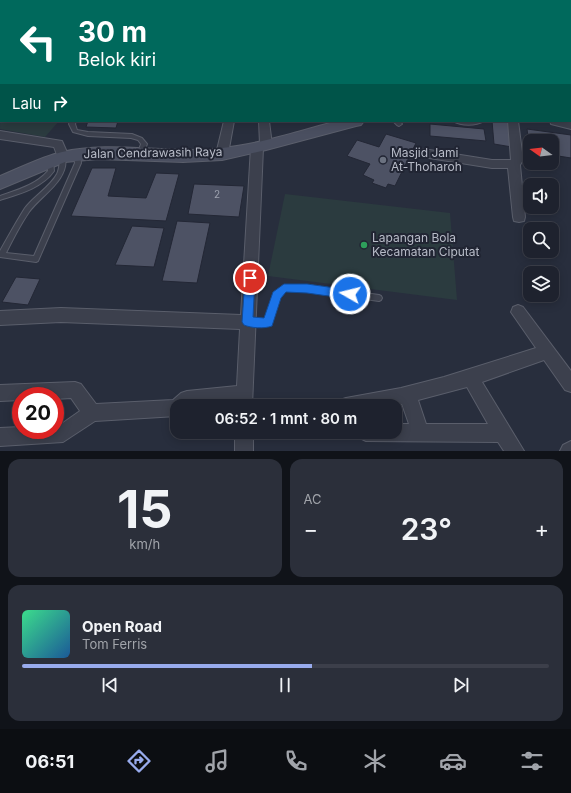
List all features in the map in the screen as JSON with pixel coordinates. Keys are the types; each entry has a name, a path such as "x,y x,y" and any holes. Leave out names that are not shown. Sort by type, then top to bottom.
{"main road":[{"name":"Jalan Cendrawasih Raya","path":"0,183 63,157 98,153 140,155 222,154 261,146 353,122"}],"street":[{"path":"222,154 229,122"},
{"path":"244,399 248,322 264,122"},
{"path":"513,122 517,160 514,164 519,217"},
{"path":"559,122 571,125"},
{"path":"0,135 58,144 63,157"},
{"path":"424,153 492,164 514,164"},
{"path":"518,312 571,384"},
{"path":"0,318 61,315 248,322"},
{"path":"381,399 408,395 471,378 547,352"},
{"path":"471,378 502,433 515,451"},
{"path":"0,394 75,390 92,413"},
{"path":"186,399 232,394 242,399"},
{"path":"408,395 420,432"},
{"path":"0,437 64,433 92,413 170,408"},
{"path":"402,433 502,433"},
{"path":"244,439 244,451"}],"lane":[{"path":"73,122 75,131 88,134 132,136 140,139 144,144 140,155"},
{"path":"463,122 476,122"},
{"path":"63,157 78,163 36,259 1,255 29,208 57,178 63,166 63,157"},
{"path":"0,198 34,184 47,176 63,157"},
{"path":"57,178 71,179"},
{"path":"248,322 268,323 276,295 284,288 307,288 378,298"}],"shaded area":[{"path":"0,122 58,122 45,137 0,129"},
{"name":"Lapangan Bola Kecamatan Ciputat","path":"285,194 450,213 457,300 268,276"}],"building":[{"path":"88,122 118,122 116,128 86,127"},
{"path":"492,122 509,122 512,147 494,144"},
{"path":"430,124 484,129 486,141 430,136"},
{"path":"527,129 571,135 571,158 559,156 559,134 528,134"},
{"name":"Masjid Jami At-Thoharoh","path":"386,134 416,143 395,186 388,184 386,188 372,183 374,180 363,175 370,164 347,156 357,140 379,147"},
{"path":"92,168 116,168 108,196 146,198 156,173 179,174 166,221 71,216"},
{"path":"194,184 244,186 239,217 188,214"},
{"path":"177,221 210,223 197,283 162,281"},
{"path":"132,226 164,228 154,267 115,265"},
{"path":"16,277 40,279 28,305 2,302"}],"place":[{"name":"Masjid Jami At-Thoharoh","path":"383,160"},
{"name":"Lapangan Bola Kecamatan Ciputat","path":"364,245"}],"route":[{"path":"250,278 248,322 268,323 276,295 284,288 307,288 350,294"}]}
